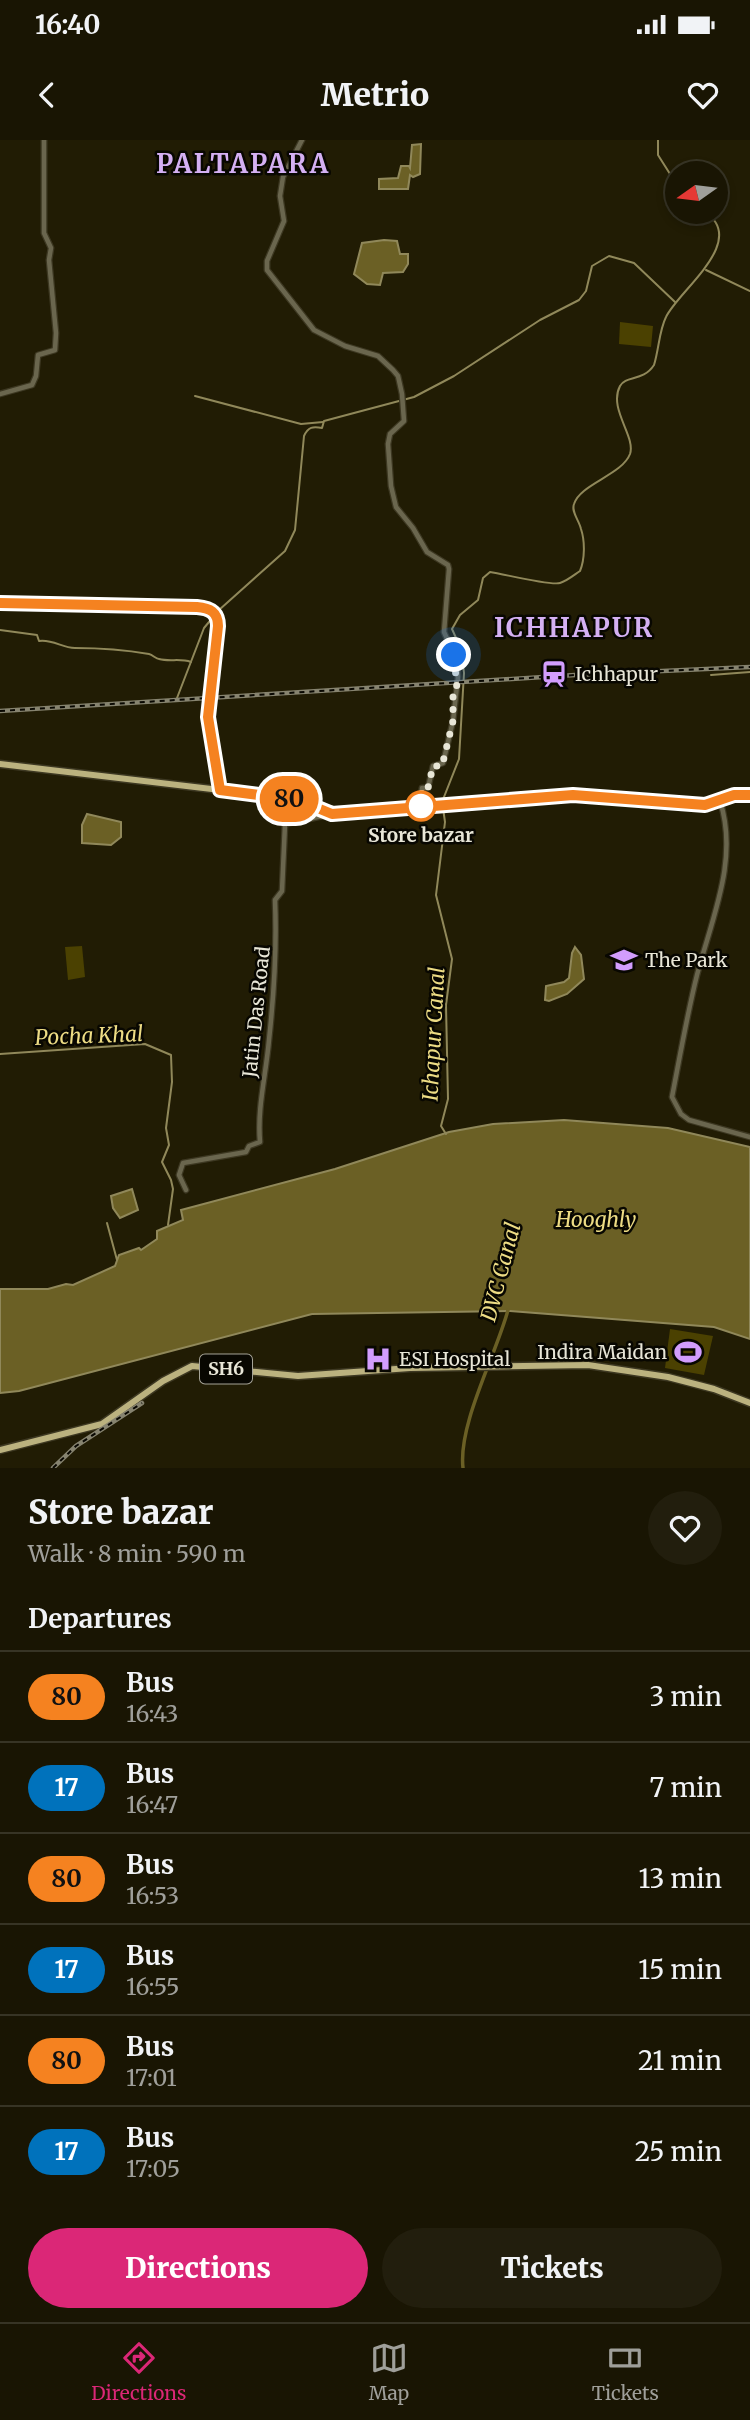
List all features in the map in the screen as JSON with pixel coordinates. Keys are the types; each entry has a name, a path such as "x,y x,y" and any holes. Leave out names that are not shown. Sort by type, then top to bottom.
{"main road":[{"path":"0,764 298,800 332,814 573,795 705,805 734,795 750,795"},
{"name":"SH6","path":"0,1450 102,1424 162,1381 192,1366 298,1376 400,1368 589,1366 622,1369 714,1389 750,1403"}],"street":[{"path":"0,394 32,385 36,376 37,357 54,351 56,333 49,260 51,248 44,233 44,140"},
{"path":"302,140 282,179 280,195 284,220 266,264 268,272 314,331 345,346 382,358 398,376 404,421 395,427 388,438 391,486 397,509 413,528 427,552 448,565 449,569 444,632 457,662 453,721 443,763 433,766 428,788 422,788 420,806"},
{"path":"0,603 208,608 215,614 218,626 208,717 220,790"},
{"path":"720,801 726,821 725,876 711,922 673,1094 676,1107 690,1120 750,1137"},
{"name":"Jatin Das Road","path":"186,1190 179,1175 183,1163 245,1152 249,1146 260,1143 259,1116 269,1044 278,935 275,900 282,891 285,824 332,814"}],"shaded area":[{"path":"620,322 653,326 651,347 619,344"},
{"path":"82,946 85,977 68,980 65,947"},
{"name":"Indira Maidan","path":"670,1329 713,1336 704,1375 665,1368"}],"water":[{"path":"421,144 420,174 413,177 410,175 408,189 379,189 379,179 398,178 401,166 410,168 412,145"},
{"path":"397,241 400,254 408,254 408,264 403,272 383,273 380,285 367,284 354,274 362,243"},
{"path":"87,814 121,822 121,837 111,845 82,843 82,825"},
{"path":"575,947 581,955 584,979 567,994 545,1000 546,986 564,982 569,978"},
{"name":"Hooghly","path":"564,1120 668,1128 750,1147 750,1339 714,1327 510,1311 312,1314 19,1391 0,1393 0,1289 48,1289 73,1285 115,1266 119,1255 139,1248 141,1250 157,1239 157,1231 183,1220 181,1210 335,1169 449,1132 493,1124"},
{"path":"132,1189 138,1210 120,1218 113,1208 111,1196"}],"waterway":[{"path":"658,140 658,155 665,166"},
{"path":"442,802 459,759 464,673 461,649 452,629 460,615 478,600 483,578 490,572 560,583 580,571 584,544 574,504 584,491 619,468 630,454 629,439 617,404 620,386 626,380 645,374 654,365 666,317 715,251 719,237 716,224"},
{"path":"177,698 204,628 219,610 285,551 295,530 304,436 309,429 322,428 324,421 414,397 454,376 540,320 579,300 586,291 592,266 609,256 634,263 675,302"},
{"path":"706,270 750,291"},
{"path":"195,396 301,424 323,422"},
{"path":"0,630 37,635 39,641 49,641 70,648 131,651 163,660 191,662"},
{"path":"711,675 750,672"},
{"name":"Ichapur Canal","path":"443,808 445,822 436,895 452,959 446,1005 448,1099 441,1126 446,1134"},
{"name":"Pocha Khal","path":"0,1054 145,1044 171,1055 172,1082 166,1128 169,1145 162,1162 173,1189 168,1225"},
{"path":"107,1223 117,1260"},
{"name":"DVC Canal","path":"463,1468 466,1431 508,1310"}],"railway":[{"path":"0,711 575,675 750,667"},
{"path":"53,1468 76,1446 142,1403"}],"bus line":[{"name":"80","path":"0,603 197,607 213,611 218,618 218,626 208,717 220,790 298,800 332,814 547,796 573,795 705,805 734,795 750,795"}],"place":[{"name":"Ichhapur","path":"554,674"},
{"name":"Store bazar","path":"421,806"},
{"name":"The Park","path":"624,960"},
{"name":"Indira Maidan","path":"688,1352"},
{"name":"ESI Hospital","path":"378,1359"}],"district":[{"name":"PALTAPARA","path":"243,164"},
{"name":"ICHHAPUR","path":"574,628"}],"route":[{"path":"421,806 422,788 428,788 433,766 442,766 453,721 453,696 458,677 454,655"}]}
